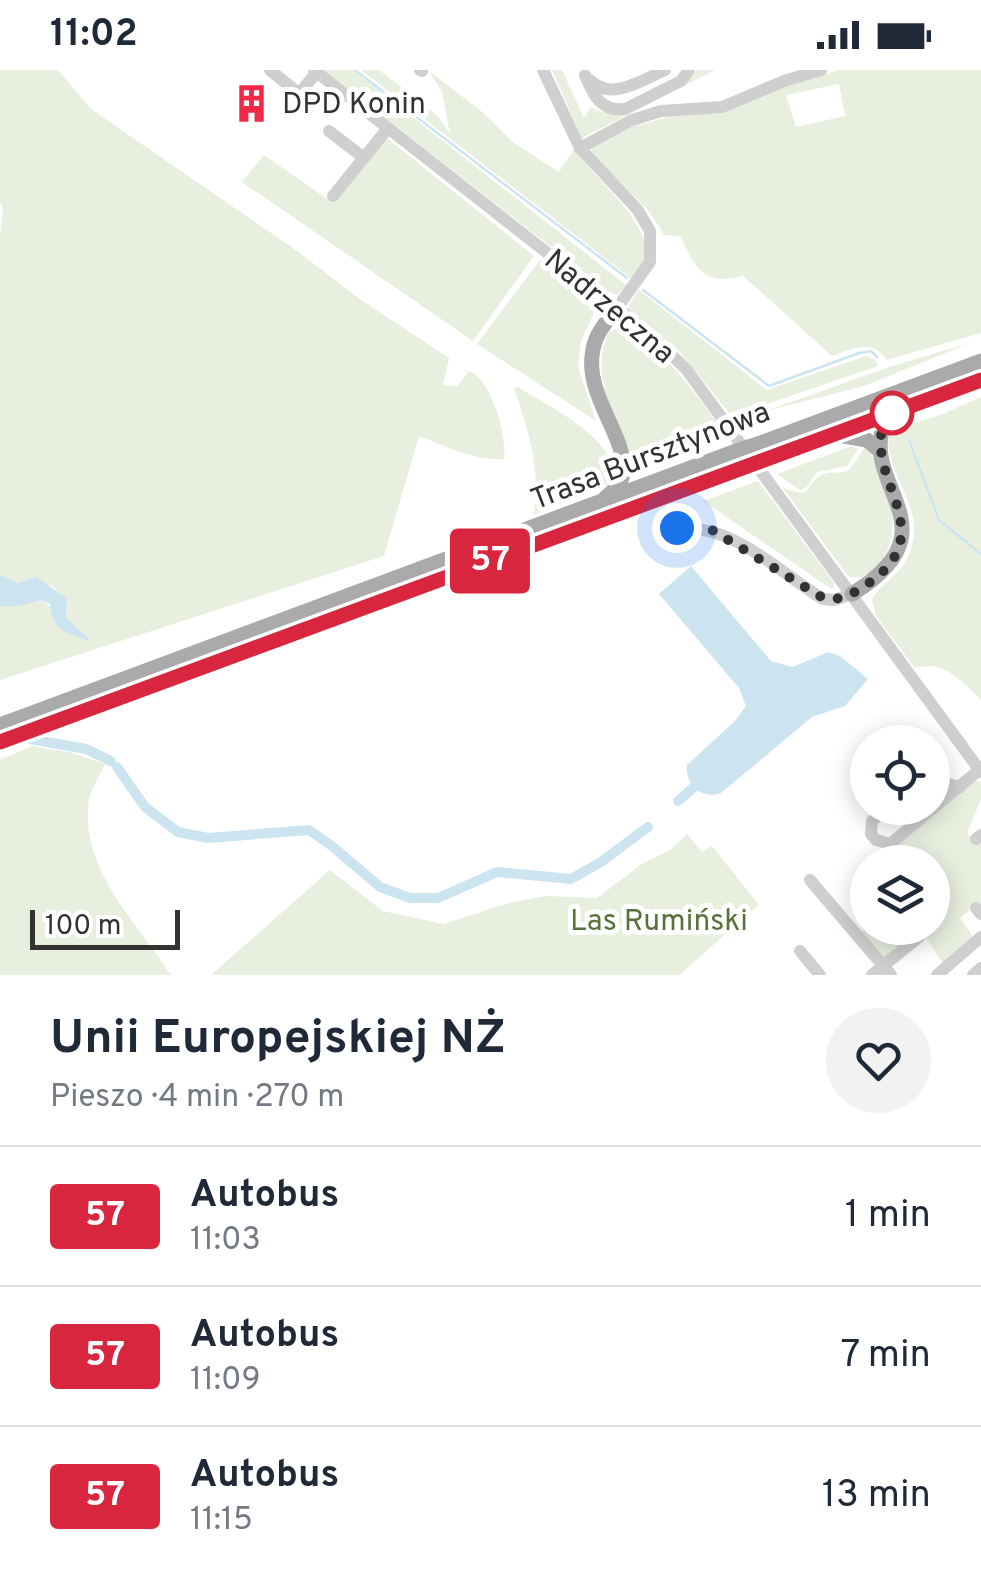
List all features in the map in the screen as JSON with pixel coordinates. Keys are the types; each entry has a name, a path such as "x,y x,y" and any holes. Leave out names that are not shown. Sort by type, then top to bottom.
{"main road":[{"path":"598,504 618,487 624,467 595,386 592,359 601,330 617,308"},
{"name":"Trasa Bursztynowa","path":"0,742 513,544 670,476 981,361"},
{"name":"Trasa Bursztynowa","path":"0,725 513,544 747,467 981,380"},
{"path":"852,594 886,570 898,553 902,536 897,498 879,450 879,435 888,414"},
{"path":"836,434 867,440 879,450"},
{"path":"624,467 642,475 670,476"}],"street":[{"path":"270,70 297,92 316,71"},
{"path":"542,70 580,148 637,209 650,231 650,262 617,308"},
{"path":"584,72 596,86 609,91 642,75 666,70"},
{"path":"584,72 598,101 615,110 625,109 681,81 690,70"},
{"path":"580,148 632,120 660,111 722,107 821,70"},
{"name":"Nadrzeczna","path":"316,71 668,350 701,386 980,771"},
{"path":"333,196 388,128"},
{"path":"330,131 364,158"},
{"path":"661,536 684,527 712,530 823,598 834,600 852,594"},
{"path":"950,795 980,771"},
{"path":"950,784 960,787"},
{"path":"872,825 871,834 876,840 890,844 913,825"},
{"path":"810,880 882,972 910,945"},
{"path":"937,975 980,940"},
{"path":"800,951 820,975"},
{"path":"952,962 962,975"},
{"path":"973,975 981,968"}],"green space":[{"path":"0,70 58,70 91,109 449,358 443,385 457,386 469,371 477,376 496,410 504,459 471,455 419,436 384,556 0,680 0,606 41,600 66,618 67,599 51,585 18,583 0,575"},
{"path":"324,70 353,70 626,285 617,295 609,292"},
{"path":"361,70 379,70 438,116 450,134 442,92 429,71 481,111 513,142 559,172 574,149 628,211 649,255 632,279"},
{"path":"552,70 562,70 584,118 591,107 615,113 641,106 689,80 697,70 715,70 582,138"},
{"path":"839,70 981,70 981,333 887,360 869,347 832,356 743,276 719,279 702,272 680,236 664,235 648,210 595,157 591,149 632,127","holes":["839,84 845,116 796,127 786,95"]},
{"path":"388,139 534,256 473,341 242,182 264,155 333,203"},
{"path":"540,260 596,308 581,341 578,367 596,421 477,344"},
{"path":"639,290 767,390 866,356 876,360 878,366 767,404 739,419 731,415 679,351 630,310 628,306"},
{"path":"618,328 630,331 659,352 719,425 647,460 628,456 603,379 604,347 609,332"},
{"path":"970,343 864,386 766,411 892,366"},
{"path":"514,388 583,428 598,442 612,470 607,485 533,515 535,466"},
{"path":"981,397 981,700 944,670 914,667 876,616 872,600 904,565 913,541 914,524 892,463 889,431"},
{"path":"851,446 858,449 847,466 817,472 807,487 800,490 777,474"},
{"path":"866,446 888,490 893,525 885,556 869,573 856,578 848,576 782,487 805,492 824,474 849,470"},
{"path":"758,481 834,583 833,590 703,501"},
{"path":"32,746 69,752 105,764 89,800 88,825 93,849 113,894 171,975 0,975 0,760"},
{"path":"974,780 981,782 981,799 967,833 977,845 981,843 981,907 978,903 960,918 973,937 943,963 931,945 950,945 950,845 892,845 917,825 950,825 950,799"},
{"name":"Las Rumiński","path":"687,834 702,852 712,846 759,905 679,975 211,975 330,870 383,911 444,924 508,903 547,896 597,898 643,863 670,850"},
{"path":"873,945 912,945 886,958"}],"water":[{"path":"691,566 771,661 793,667 828,652 840,656 868,679 845,706 812,717 714,795 696,789 689,779 687,765 746,706 739,688 659,594"},
{"path":"0,575 18,583 36,577 67,598 66,618 91,641 58,626 50,604 41,600 0,606"}],"waterway":[{"path":"355,70 627,278"},
{"path":"643,290 769,386 859,353 871,351 877,357"},
{"path":"909,440 939,520 981,554"},
{"path":"23,733 30,739 86,749 111,761"},
{"path":"117,767 145,807 178,832 208,838 309,830 380,887 410,898 438,898 497,872 571,879 648,827"},
{"path":"678,801 694,787"}],"bus line":[{"name":"57","path":"0,742 981,380"}],"place":[{"name":"DPD Konin","path":"252,103"}],"route":[{"path":"677,528 712,530 823,598 834,600 852,594 886,570 898,553 902,536 897,498 879,450 879,435 892,413"}]}
